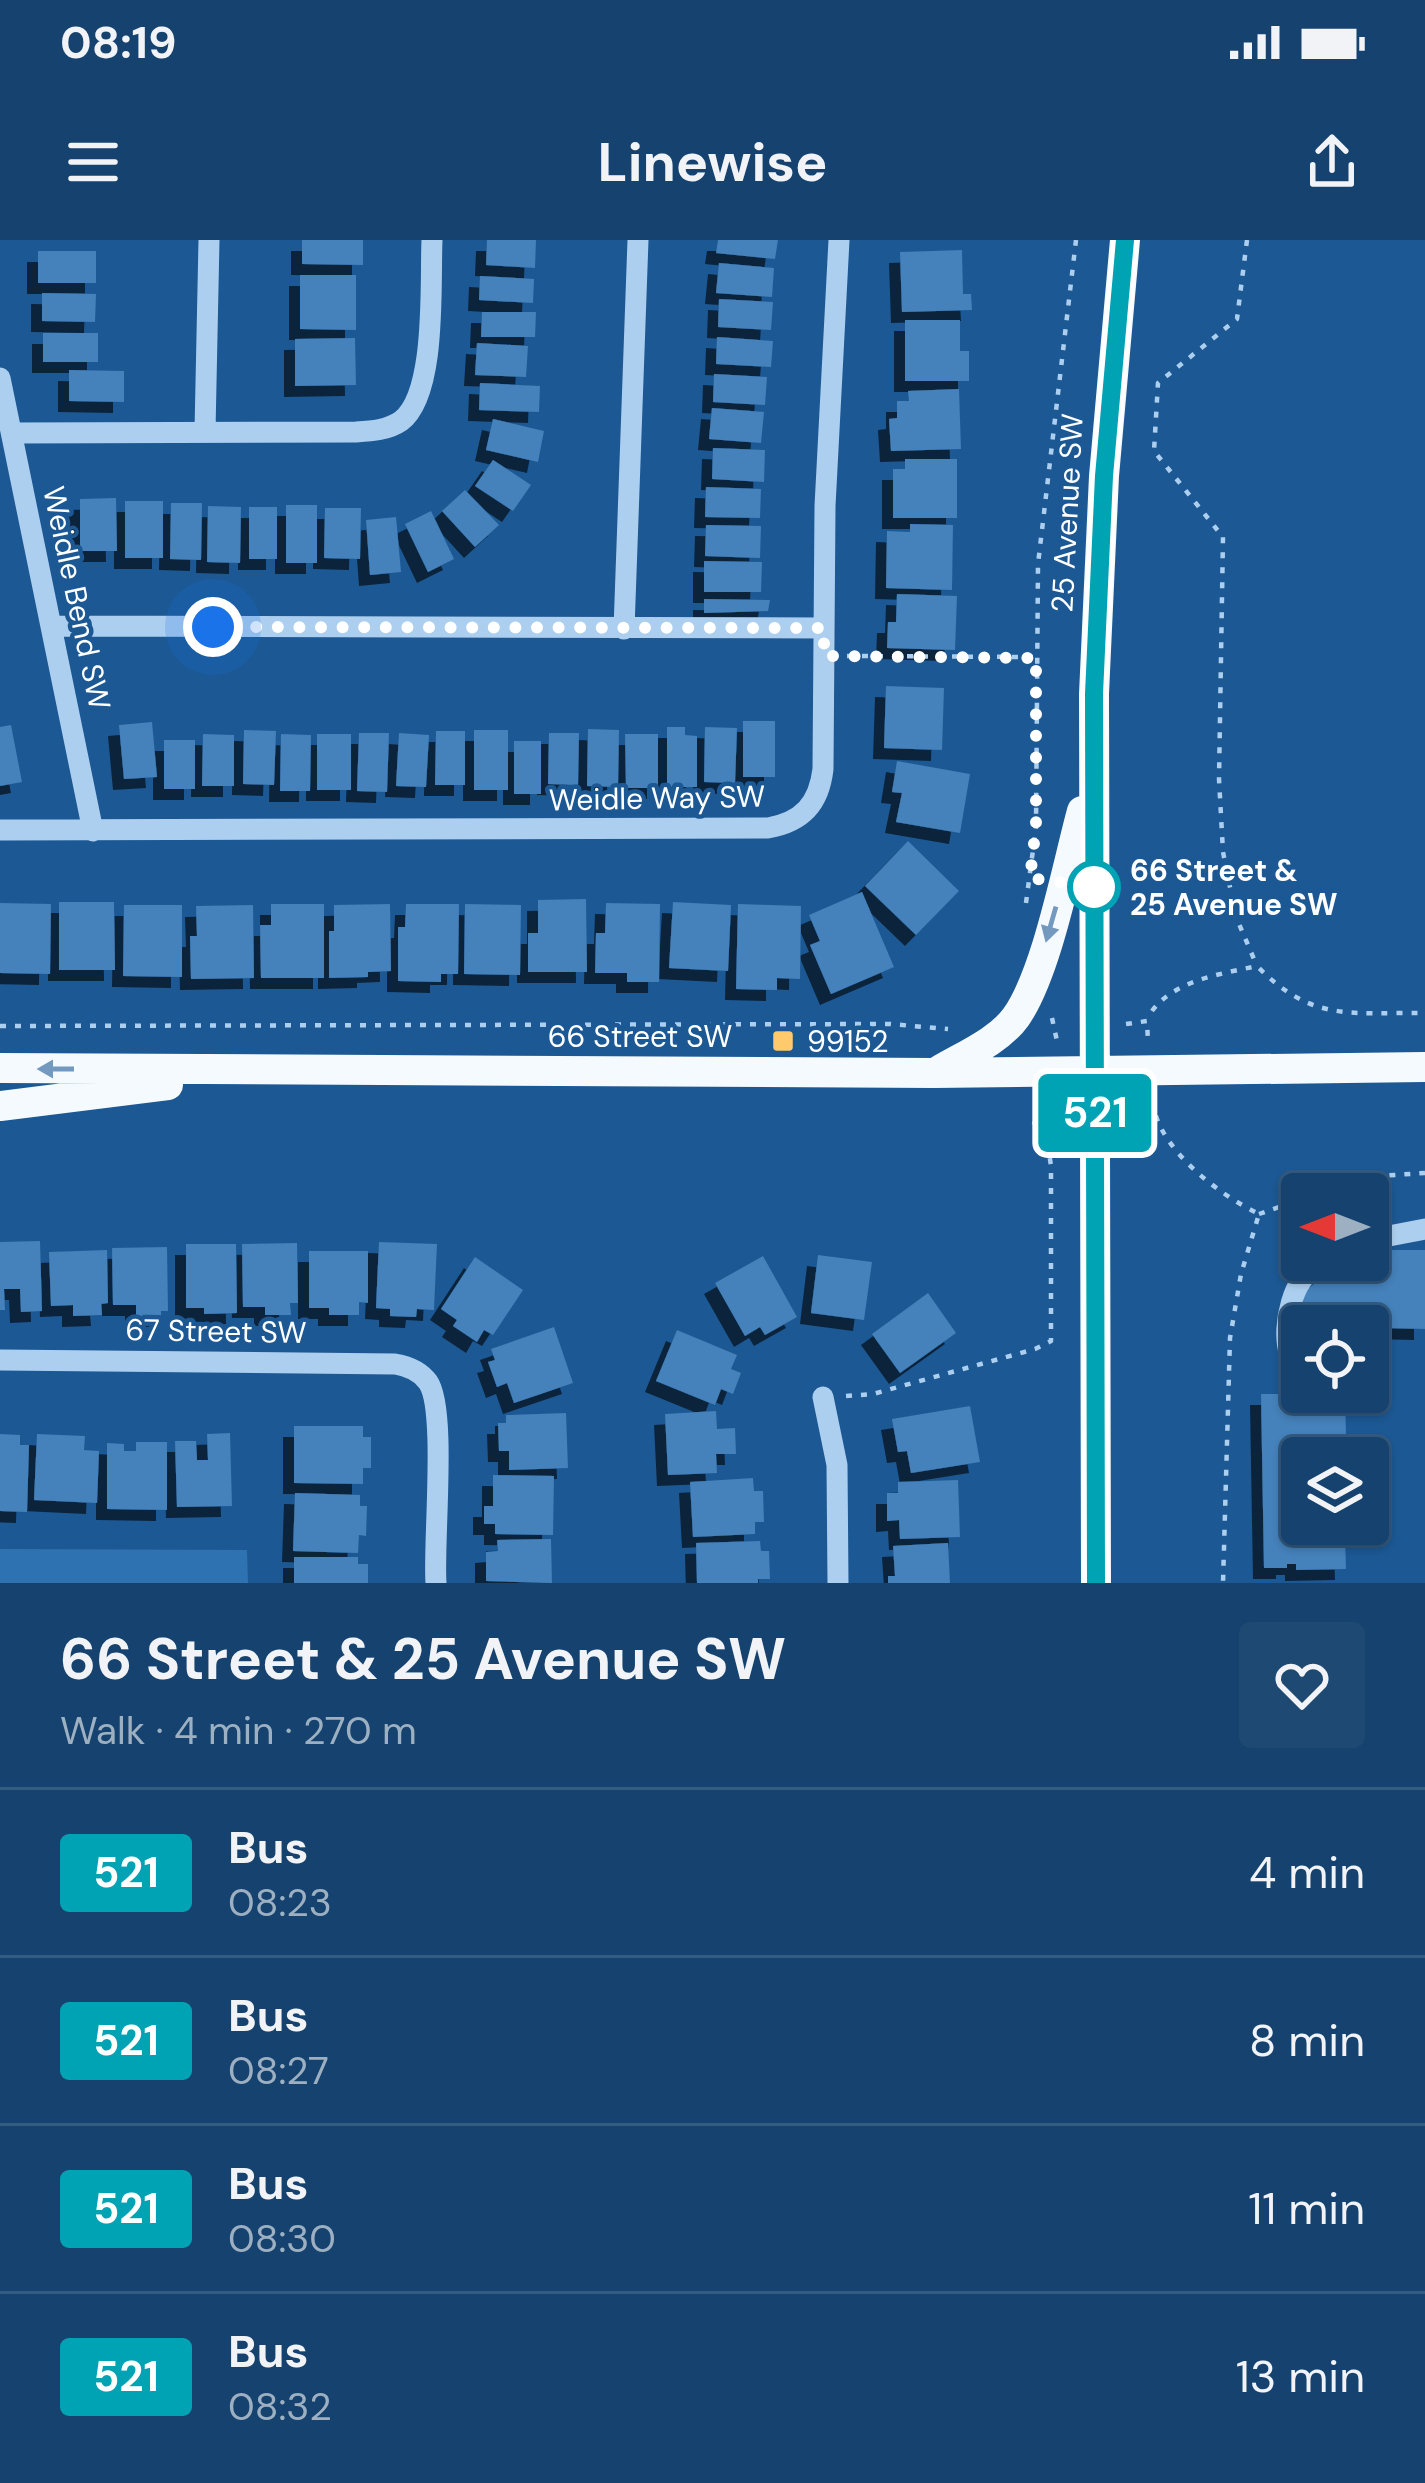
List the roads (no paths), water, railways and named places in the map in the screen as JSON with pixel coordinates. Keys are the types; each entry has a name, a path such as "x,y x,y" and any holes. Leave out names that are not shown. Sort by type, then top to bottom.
{"main road":[{"name":"25 Avenue SW","path":"1096,1583 1093,770 1101,523 1125,240"},
{"path":"934,1073 980,1047 1015,1019 1043,951 1093,770"},
{"name":"66 Street SW","path":"0,1069 934,1073 1425,1066"},
{"name":"66 Street SW","path":"0,1106 299,1069"},
{"name":"66 Street SW","path":"1341,1070 1425,1086"}],"street":[{"path":"205,431 209,240"},
{"path":"12,433 356,432 398,424 410,412 425,377 432,240"},
{"path":"624,629 638,240"},
{"name":"Weidle Way SW","path":"0,830 784,826 811,807 820,790 825,506 839,240"},
{"name":"Weidle Bend SW","path":"0,378 93,831"},
{"path":"52,626 824,628"},
{"path":"1389,1236 1425,1229"},
{"name":"67 Street SW","path":"0,1360 395,1364 427,1380 437,1419 436,1583"},
{"path":"823,1397 837,1465 838,1583"}],"place":[{"name":"66 Street & 25 Avenue SW","path":"1094,887"},
{"name":"99152","path":"783,1041"}]}
